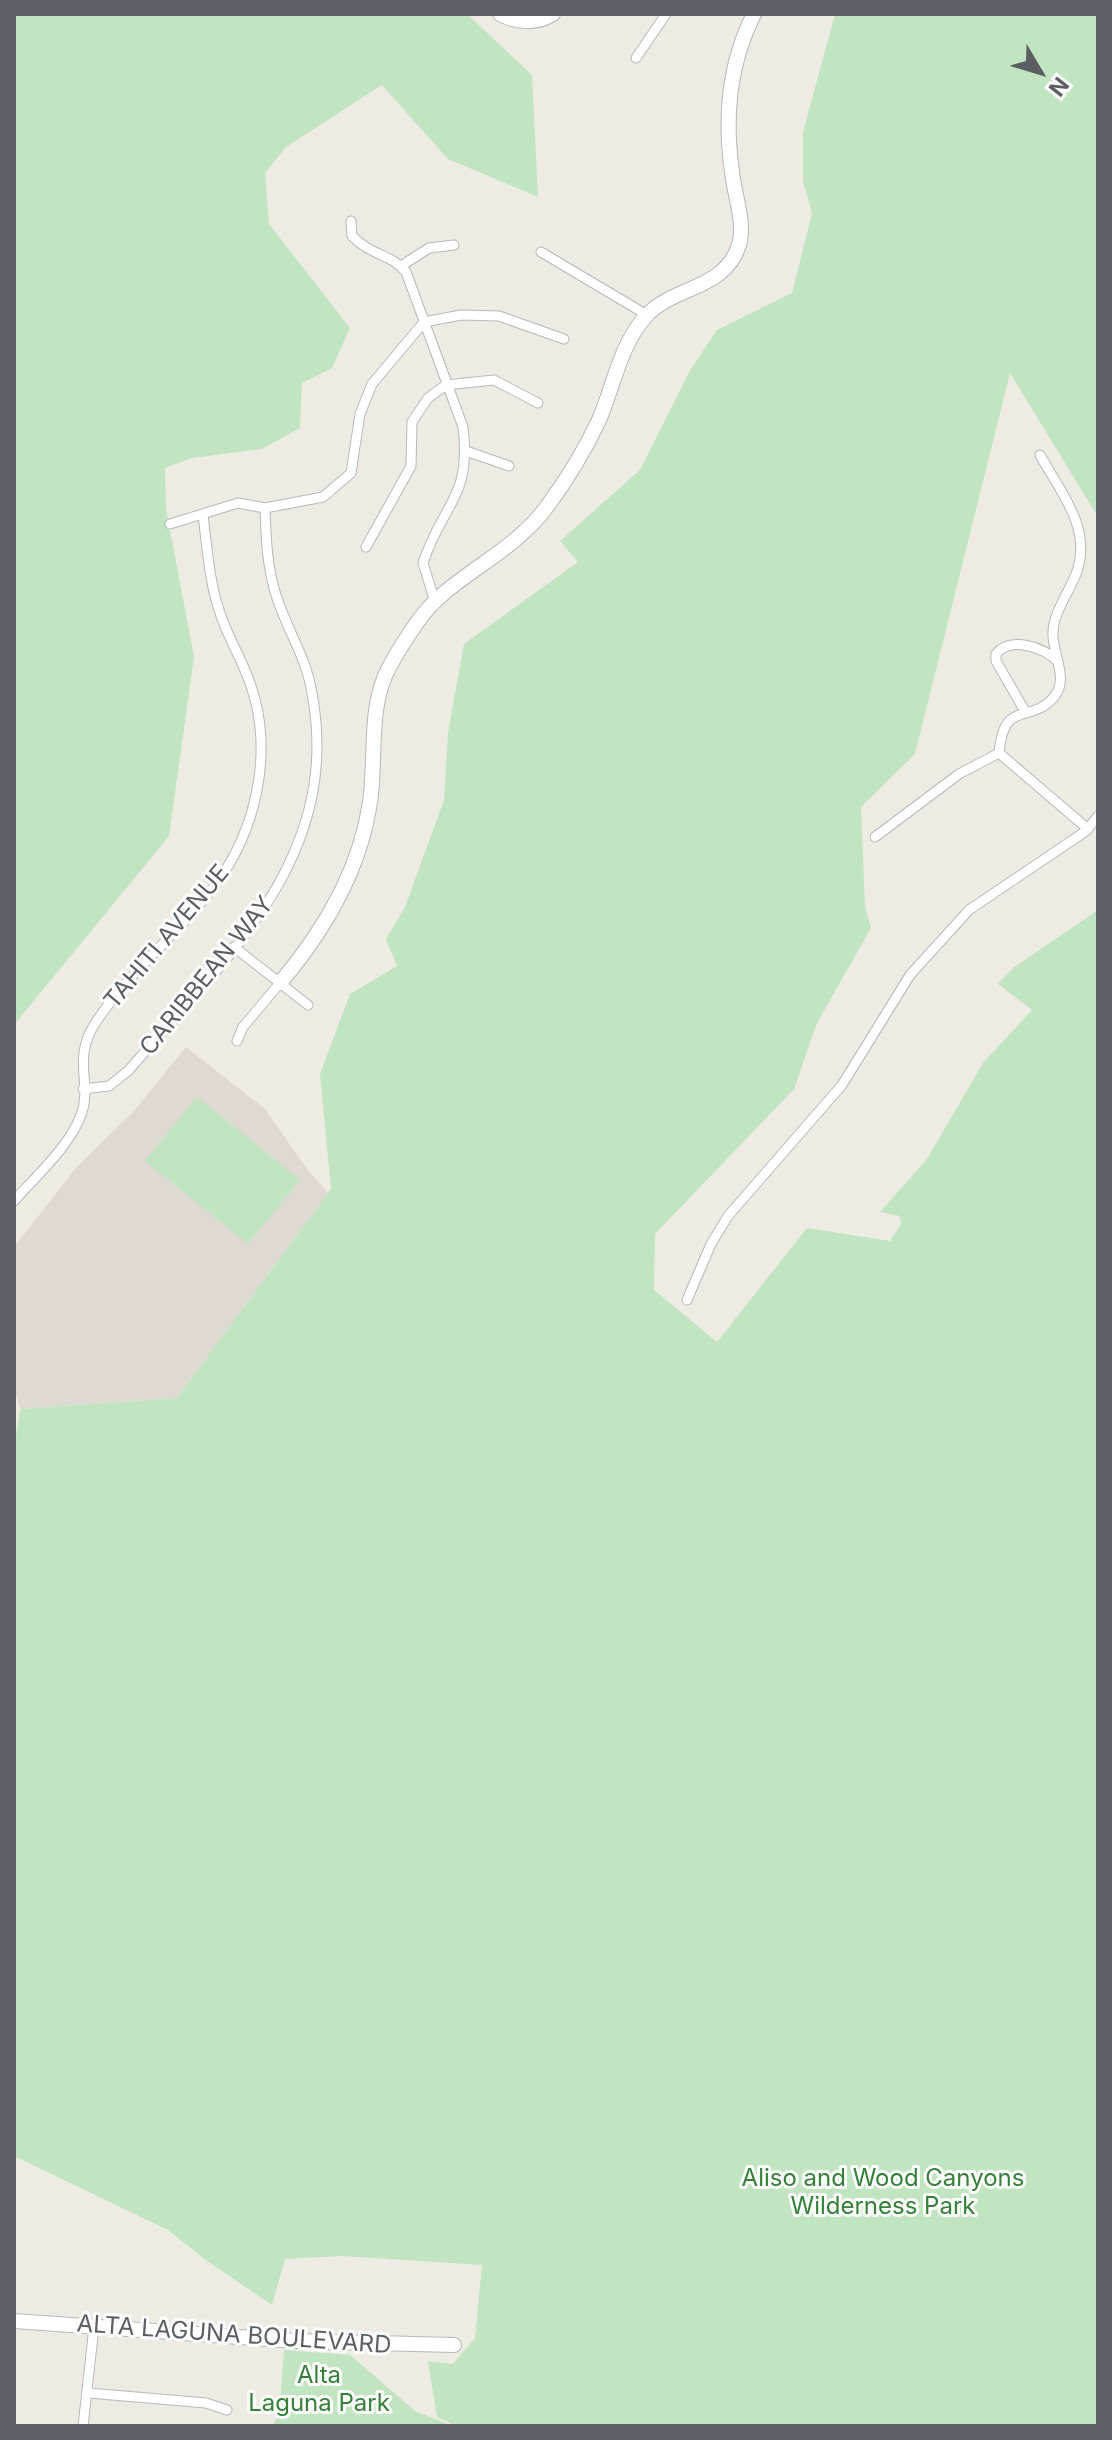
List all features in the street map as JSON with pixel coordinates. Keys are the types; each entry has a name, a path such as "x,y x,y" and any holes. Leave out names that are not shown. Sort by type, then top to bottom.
{"street":[{"path":"500,14 515,21 544,19 553,14"},
{"path":"636,58 666,14"},
{"path":"237,1041 243,1027 323,926 352,871 370,803 377,708 384,678 418,621 435,602 513,545 547,506 598,422 627,341 647,315 725,270 739,244 729,150 728,104 739,49 754,14"},
{"path":"351,221 352,236 368,252 396,260 401,266 463,427 466,451 463,485 423,563 435,602"},
{"path":"401,266 429,248 454,245"},
{"path":"541,252 647,315"},
{"path":"170,524 238,503 265,508 323,497 351,473 360,414 372,384 424,322 461,315 499,316 564,339"},
{"path":"366,547 411,466 412,422 428,398 446,385 494,380 538,403"},
{"path":"466,451 509,466"},
{"path":"875,837 959,774 999,753 1006,723 1018,713 1026,713 1055,696 1061,683 1054,624 1083,551 1082,535 1040,455"},
{"name":"CARIBBEAN WAY","path":"83,1089 109,1086 128,1071 234,947 285,878 307,820 316,772 313,698 304,661 272,582 265,508"},
{"name":"TAHITI AVENUE","path":"14,1201 71,1135 82,1113 82,1054 97,1019 215,885 234,857 253,809 260,761 258,714 252,688 218,609 203,515"},
{"path":"1026,713 1002,673 996,654 1006,646 1020,645 1051,655 1057,661"},
{"path":"999,753 1088,829"},
{"path":"687,1300 711,1244 728,1216 842,1085 910,975 969,910 1088,829 1098,816"},
{"path":"234,947 308,1005"},
{"name":"ALTA LAGUNA BOULEVARD","path":"14,2321 296,2341 454,2345"},
{"path":"83,2426 94,2327"},
{"path":"89,2393 206,2403 227,2410"}],"shaded area":[{"path":"186,1047 265,1109 328,1193 177,1398 20,1409 14,1387 14,1247 76,1168 134,1111"}],"green space":[{"path":"14,14 467,14 532,75 538,197 448,159 382,85 286,147 265,173 269,224 350,328 332,368 302,383 300,428 262,449 192,458 165,468 166,509 194,657 169,836 14,1025"},
{"name":"Aliso and Wood Canyons Wilderness Park","path":"835,14 1098,14 1098,517 1010,373 915,754 861,807 865,906 871,928 817,1023 794,1089 655,1234 654,1290 717,1342 807,1228 890,1241 901,1224 900,1216 880,1212 927,1159 983,1063 1032,1010 998,984 1013,968 1098,910 1098,2426 457,2426 437,2417 428,2361 453,2364 475,2338 482,2265 342,2256 285,2259 272,2305 168,2230 14,2156 14,1450 20,1409 177,1398 331,1189 320,1074 350,994 397,966 386,939 405,907 444,800 448,733 464,644 578,562 560,541 640,470 691,369 717,330 792,293 812,213 803,181 803,132"},
{"path":"197,1097 300,1180 248,1244 145,1161"},
{"name":"Alta Laguna Park","path":"284,2350 350,2355 415,2411 453,2426 272,2426 279,2415"}]}
